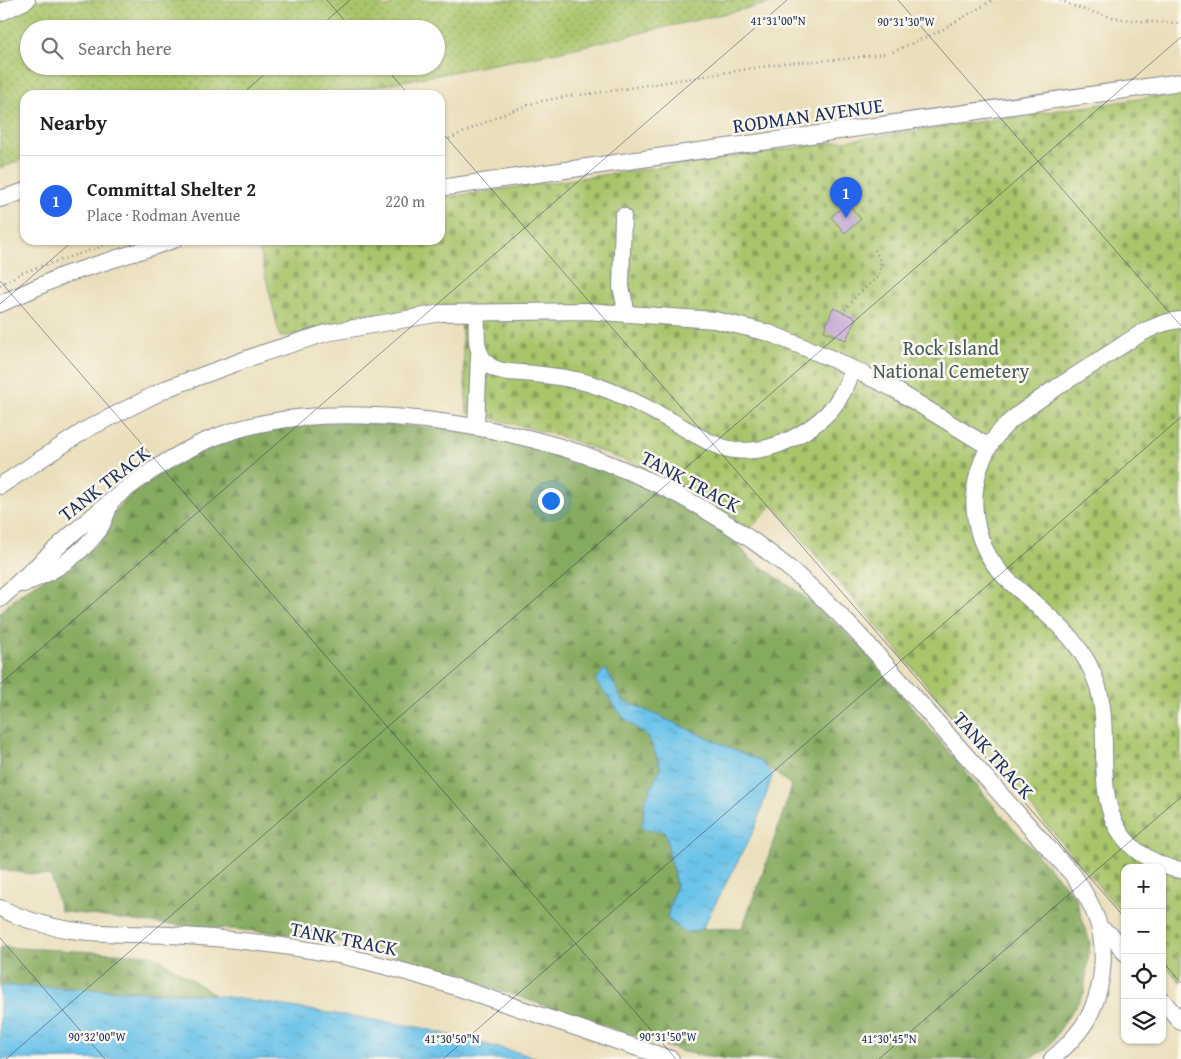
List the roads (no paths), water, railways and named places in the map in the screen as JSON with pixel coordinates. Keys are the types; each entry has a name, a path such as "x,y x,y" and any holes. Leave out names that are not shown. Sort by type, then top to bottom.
{"street":[{"path":"0,13 26,0"},
{"name":"RODMAN AVENUE","path":"445,187 1181,82"},
{"path":"0,199 20,193"},
{"path":"624,216 621,287 627,314"},
{"path":"0,304 134,246"},
{"path":"0,486 87,429 168,388 263,353 326,333 441,313 586,311 715,320 760,331 794,343 894,389 989,447"},
{"path":"476,313 479,354 476,426"},
{"path":"1181,320 1154,326 1060,386 1008,424 989,447 981,465 976,480 974,508 976,523 987,554 1006,578 1062,627 1074,642 1092,672 1098,687 1104,724 1106,793 1109,810 1119,831 1126,842 1150,860 1161,866 1181,870"},
{"path":"479,354 489,365 496,369 537,374 596,386 633,401 714,444 732,450 750,450 777,446 818,422 838,401 853,370"},
{"name":"TANK TRACK","path":"6,594 132,483 159,466 202,442 253,425 286,418 353,414 441,421 476,426 528,437 580,452 630,472 718,516 790,569 869,646 1074,876 1093,909 1100,928 1103,946 1099,986 1091,1011 1081,1029 1052,1059"},
{"name":"TANK TRACK","path":"0,908 48,926 71,931 107,935 171,936 245,942 343,956 433,979 671,1059"},
{"path":"1100,928 1112,936 1121,948"},
{"path":"1166,1005 1181,1022"}],"water":[{"path":"606,669 622,700 760,761 773,774 755,828 702,929 685,933 667,918 676,885 665,832 642,828 645,801 661,767 649,738 625,719 595,680"},
{"path":"0,986 215,995 418,1027 543,1059 0,1059"}],"place":[{"name":"Committal Shelter 2","path":"846,218"}],"park label":[{"name":"Rock Island National Cemetery","path":"951,358"}]}
